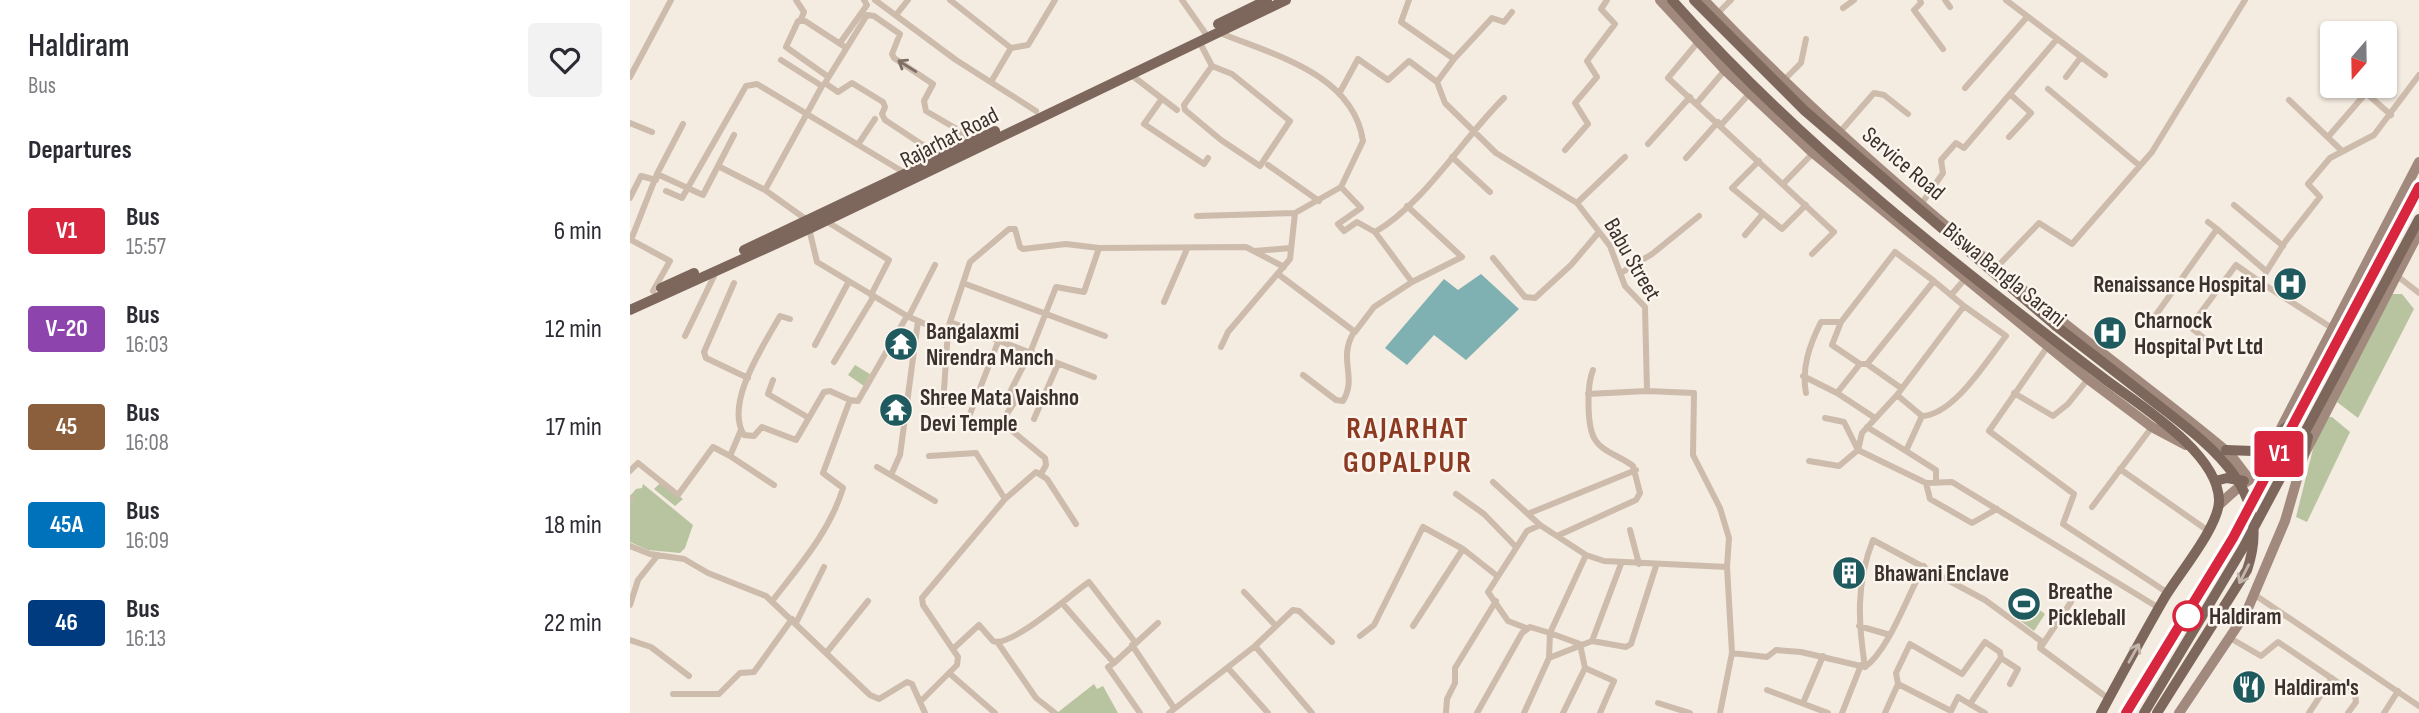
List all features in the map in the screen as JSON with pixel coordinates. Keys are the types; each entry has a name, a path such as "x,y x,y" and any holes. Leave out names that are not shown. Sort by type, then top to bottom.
{"main road":[{"name":"Rajarhat Road","path":"630,310 717,270 970,142 1286,0"},
{"name":"Biswa Bangla Sarani","path":"1672,0 1818,153 2192,449 2215,481 2219,505"},
{"name":"Biswa Bangla Sarani","path":"1694,0 1797,99 2034,302 2056,326 2216,450 2239,482 2250,512 2253,543 2247,570 2157,713"},
{"name":"Rajarhat Road","path":"630,302 809,224 826,221 1130,74 1207,35 1260,2"},
{"path":"2126,713 2217,568 2419,187"},
{"path":"2144,713 2285,471 2419,219"},
{"path":"2226,450 2253,451 2281,428 2298,419"},
{"path":"2304,455 2311,420"},
{"path":"2215,481 2227,478 2246,480"},
{"path":"2101,713 2219,505"}],"street":[{"path":"630,78 671,0"},
{"path":"796,0 804,12 786,47 827,76"},
{"path":"864,0 867,5 843,45 825,83 838,92 852,83 883,102 885,120 941,157"},
{"path":"875,0 1036,111"},
{"path":"896,15 908,0"},
{"path":"950,0 1012,48 1028,45 1055,0"},
{"path":"1182,0 1207,35 1212,66 1184,105 1185,110 1243,156 1260,166 1290,121 1231,74 1212,66"},
{"path":"1409,0 1401,22 1454,59"},
{"path":"1565,150 1588,124 1575,103 1597,77 1588,64 1588,59 1615,24 1601,9 1607,0"},
{"path":"1660,0 1750,93 1965,279 2152,427 2192,449"},
{"name":"Service Road","path":"1704,0 1714,17 1783,80 1797,99 1997,267 2034,302 2226,450 2246,480"},
{"path":"1714,17 1731,0"},
{"path":"1843,8 1854,0"},
{"path":"1920,0 1921,4 1914,9 1943,49"},
{"path":"1945,0 1951,7"},
{"path":"2006,0 2105,75"},
{"path":"1997,267 2039,223 2072,244 2152,152 2245,0"},
{"path":"1340,92 1358,60 1388,80 1409,61 1437,82 1492,18 1504,22 1512,12"},
{"path":"843,45 867,15 900,34 892,54 894,58 933,84 924,101 926,111 955,128 970,142"},
{"path":"1965,88 2027,17"},
{"path":"801,19 843,45"},
{"path":"1197,216 1295,213 1341,187 1363,141 1357,117 1340,92 1323,79 1207,35"},
{"path":"1783,80 1801,63 1807,39"},
{"path":"1922,203 1943,173 1941,160 1956,143 1964,148 2057,39"},
{"path":"1698,42 1668,78 1834,232 1812,254"},
{"path":"992,82 1012,48"},
{"path":"630,57 638,61"},
{"path":"2066,77 2081,57"},
{"path":"765,190 822,86 781,60"},
{"path":"1697,103 1725,70"},
{"path":"1130,74 1177,110"},
{"path":"2260,282 2320,197 2308,184 2330,158 2374,135 2419,75"},
{"name":"Babu Street","path":"1437,82 1445,103 1474,134 1496,153 1577,203 1610,246 1625,286 1645,307 1647,391"},
{"path":"666,191 682,198 746,86 757,84 905,173"},
{"path":"2048,89 2140,166"},
{"path":"1686,158 1750,93"},
{"path":"1839,133 1874,93 1884,95 1908,114"},
{"path":"2328,137 2366,93 2391,115"},
{"path":"2009,137 2031,113 2011,95"},
{"path":"1648,144 1690,97"},
{"path":"1375,232 1408,206 1504,98"},
{"path":"1161,100 1144,124 1204,164 1208,158"},
{"path":"2289,100 2342,151"},
{"path":"859,143 875,119"},
{"path":"630,123 652,132"},
{"path":"653,291 670,261 631,240 683,124"},
{"path":"630,198 641,176 657,177 703,195 734,135"},
{"path":"1784,183 1818,153"},
{"path":"1452,157 1490,192"},
{"path":"1577,203 1625,157"},
{"path":"1759,161 1732,188 1782,229 1806,205"},
{"path":"2281,428 2419,162"},
{"path":"1268,165 1319,201"},
{"path":"718,166 765,190 809,224 817,262 848,283 934,328 949,326 1094,377"},
{"path":"1341,187 1361,208 1338,224 1344,231 1357,222 1375,232 1412,282"},
{"path":"2234,205 2283,246"},
{"path":"1303,374 1336,400 1343,401 1350,373 1345,349 1353,332 1374,307 1412,282 1462,257 1408,206"},
{"path":"1221,347 1228,332 1284,267 1291,248 1295,213"},
{"path":"1745,235 1762,215"},
{"path":"1621,272 1653,254 1699,216"},
{"path":"826,221 889,260 834,362"},
{"path":"2208,222 2266,271"},
{"path":"943,405 949,326 970,262 1009,229 1016,229 1020,247 1023,248 1066,244 1099,248 1246,247 1284,267"},
{"path":"2153,319 2217,229"},
{"path":"1493,258 1525,297 1535,298 1571,265 1599,232"},
{"path":"2179,713 2230,638 2255,595 2285,521 2304,455 2419,232"},
{"path":"1041,474 1046,465 1045,458 1003,422 1014,403 1010,392 1030,353 1056,287 1084,292 1099,248"},
{"path":"1254,251 1291,248"},
{"path":"1164,302 1187,249"},
{"path":"1895,252 1951,295 2006,336 1963,391 1932,416 1922,416 1899,391 1864,364 1832,345 1841,322 1895,252"},
{"path":"741,430 749,437 762,427 796,440 824,392 830,391 858,401 935,265"},
{"path":"2213,345 2190,327 2236,265 2332,328"},
{"path":"685,336 717,270"},
{"path":"1278,274 1333,313 1353,332"},
{"path":"2396,275 2419,293"},
{"path":"1951,295 1965,279"},
{"path":"1837,393 1934,281"},
{"path":"734,283 704,352 706,358 748,378"},
{"path":"815,345 848,283"},
{"path":"963,283 1105,336"},
{"path":"1809,461 1839,466 1858,450 1867,427 1899,391 1964,306"},
{"path":"730,456 741,430 738,410 748,378 780,316 790,319"},
{"path":"891,475 900,455 918,321"},
{"path":"1806,393 1803,376 1813,338 1821,322 1841,322"},
{"path":"970,414 998,342"},
{"path":"2048,346 1989,431 2074,494 2063,524 2168,593"},
{"path":"1034,419 1058,364"},
{"path":"1557,536 1636,500 1641,487 1636,471 1627,461 1596,442 1588,394 1588,381 1593,370"},
{"path":"1803,376 1837,393 1875,418"},
{"path":"2014,393 2053,416 2068,404 2088,379"},
{"path":"773,380 768,394 809,418"},
{"path":"1588,394 1647,391 1694,393 1693,456 1720,508 1729,538 1727,567 1732,653 1720,713"},
{"path":"773,600 821,536 838,502 843,488 823,473 850,400"},
{"path":"1906,451 1922,416"},
{"path":"1825,418 1844,422 1858,450 1926,483 1952,482 2159,608"},
{"path":"1867,427 1936,470 1936,483"},
{"path":"2092,508 2152,427"},
{"path":"630,471 638,463 678,495 713,447 774,485"},
{"path":"929,456 976,453 1005,499"},
{"path":"877,467 935,500"},
{"path":"2120,469 2207,530"},
{"path":"1531,513 1636,471"},
{"path":"2219,505 2246,480 2270,471 2285,471 2297,476"},
{"path":"920,702 957,665 954,648 923,604 922,598 1005,499 1032,474 1041,474"},
{"path":"1041,474 1076,524"},
{"path":"1493,482 1531,513 1541,525 1587,555 1621,564 1656,566 1676,563 1727,567"},
{"path":"1926,483 1930,499 1972,523 1997,509"},
{"path":"1456,494 1484,514 1516,547"},
{"path":"1541,525 1527,531 1496,575 1488,592 1508,621 1580,645"},
{"path":"1360,636 1374,625 1423,527 1463,549 1496,575"},
{"path":"1630,530 1639,564"},
{"path":"1842,713 1863,666 1859,626 1864,566 1874,540 1985,600 2041,641 2040,648"},
{"path":"630,546 657,555 684,559 708,573 773,600 870,695 879,699 907,682 925,713"},
{"path":"1413,626 1463,549"},
{"path":"630,605 638,580 657,555"},
{"path":"1524,713 1549,658 1550,633 1587,555"},
{"path":"1592,641 1621,564"},
{"path":"1549,658 1592,641 1626,647 1631,644 1656,566"},
{"path":"1732,653 1767,657 1776,650 1823,656 1863,666 1874,660 1890,635 1924,566"},
{"path":"673,694 719,694 740,673 754,672 794,621 824,568"},
{"path":"998,643 1050,614 1089,582 1133,643 1171,712 1255,646 1293,610 1299,611 1332,642"},
{"path":"1244,592 1276,625"},
{"path":"2255,595 2419,706"},
{"path":"827,652 868,601"},
{"path":"1446,713 1447,699 1455,683 1455,668 1496,601"},
{"path":"2040,648 2071,602"},
{"path":"1062,603 1114,663"},
{"path":"1140,713 1108,667 1158,622"},
{"path":"954,648 979,625 998,643 1036,698 1055,713"},
{"path":"1859,626 1890,635"},
{"path":"1477,713 1526,628"},
{"path":"2230,638 2261,656 2278,642 2357,698 2348,713"},
{"path":"630,640 651,647 690,676"},
{"path":"1885,713 1898,684 1896,673 1910,644 1962,674 1985,642 2000,652 2001,658 1970,704"},
{"path":"1563,713 1585,668 1580,645"},
{"path":"1255,646 1312,713"},
{"path":"2040,648 2109,699"},
{"path":"1803,703 1823,656"},
{"path":"2001,658 2018,669 2010,684"},
{"path":"1228,668 1268,713"},
{"path":"1585,668 1614,681 1600,713"},
{"path":"949,673 995,713"},
{"path":"2309,713 2332,678"},
{"path":"1898,684 1951,710 1958,697 1985,713"},
{"path":"1767,690 1828,713"},
{"path":"2384,713 2398,691"},
{"path":"1658,703 1690,713"}],"green space":[{"path":"2387,294 2402,294 2414,309 2358,418 2337,402"},
{"path":"855,365 870,374 864,386 848,375"},
{"path":"2326,417 2332,417 2350,432 2307,522 2296,517 2313,449"},
{"path":"661,482 683,499 675,506 654,489"},
{"path":"643,484 693,525 685,548 680,553 648,550 630,542 630,496 636,489 642,488"},
{"name":"Breathe Pickleball","path":"2021,596 2045,614 2034,631 2010,613"},
{"path":"1094,684 1097,689 1103,686 1118,713 1057,713"}],"water":[{"path":"1481,274 1519,309 1466,360 1434,335 1407,365 1385,348 1444,279 1458,290"}],"bus line":[{"name":"V1","path":"2126,713 2217,568 2419,187"}],"place":[{"name":"Renaissance Hospital","path":"2290,284"},
{"name":"Charnock Hospital Pvt Ltd","path":"2110,333"},
{"name":"Bangalaxmi Nirendra Manch","path":"901,344"},
{"name":"Shree Mata Vaishno Devi Temple","path":"896,410"},
{"name":"Bhawani Enclave","path":"1849,573"},
{"name":"Breathe Pickleball","path":"2024,604"},
{"name":"Haldiram","path":"2188,616"},
{"name":"Haldiram's","path":"2249,687"}],"district":[{"name":"RAJARHAT GOPALPUR","path":"1408,445"}]}
